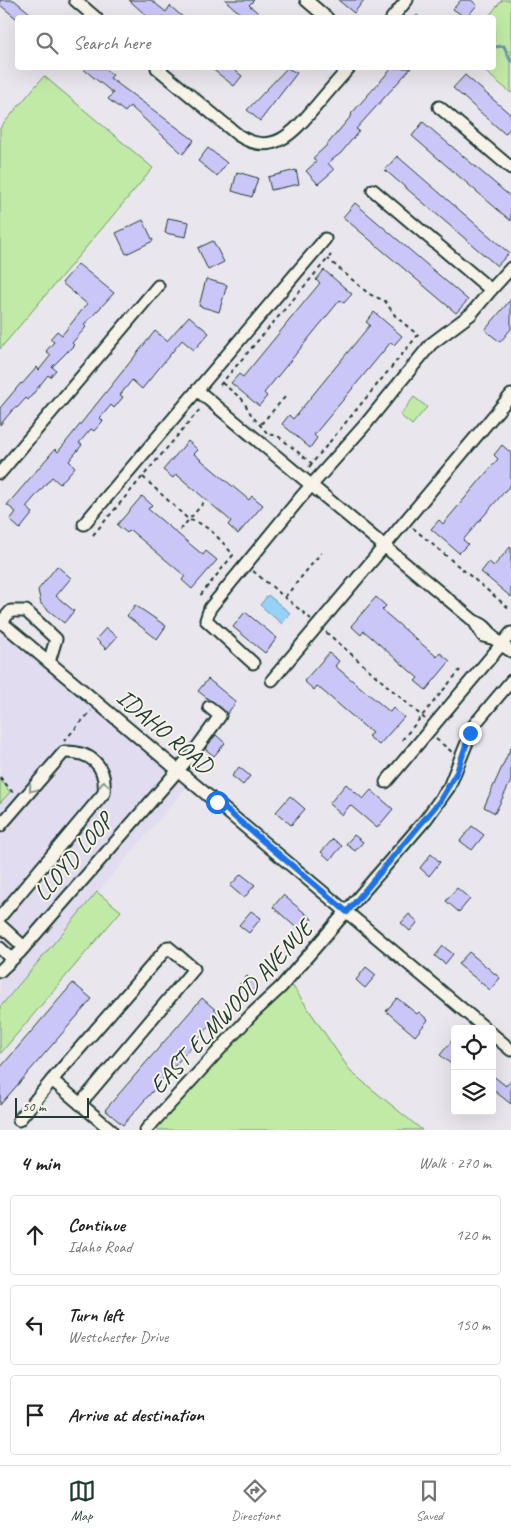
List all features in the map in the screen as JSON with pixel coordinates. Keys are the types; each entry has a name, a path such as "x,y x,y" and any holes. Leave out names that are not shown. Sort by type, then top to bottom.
{"street":[{"path":"75,0 92,15"},
{"path":"306,0 324,15"},
{"path":"394,15 407,0"},
{"path":"159,70 238,135 248,141 268,143 284,139 296,130 347,70"},
{"path":"439,107 511,168"},
{"path":"373,190 491,290"},
{"path":"84,524 325,238"},
{"path":"252,663 206,620 210,608 310,485 324,473 431,344 471,314 511,268"},
{"path":"0,473 158,286"},
{"path":"197,390 474,622 483,636 502,645"},
{"path":"272,680 511,395"},
{"path":"1,621 11,611 26,611 56,639 49,662"},
{"name":"IDAHO ROAD","path":"1,621 481,1025"},
{"path":"386,782 511,633"},
{"name":"EAST ELMWOOD AVENUE","path":"146,1130 246,1021 281,987 439,802 462,760 474,725 511,681"},
{"name":"LLOYD LOOP","path":"0,972 193,753 220,716 209,707"},
{"path":"0,826 64,752 77,751 88,755 99,765 104,776 104,793 0,917"},
{"path":"0,925 24,947"},
{"path":"19,1120 168,947 194,969 80,1104"},
{"path":"0,948 12,959"},
{"path":"496,1037 511,1050"},
{"path":"52,1080 112,1130"}],"path":[{"path":"324,473 278,436 268,434 252,416 242,400 221,384 331,255"},
{"path":"309,467 418,335 396,317 385,301 369,294 328,259"},
{"path":"261,424 285,397"},
{"path":"93,535 201,408"},
{"path":"142,477 189,520 195,521 206,528 224,543 233,556 199,597"},
{"path":"180,530 205,501"},
{"path":"405,520 510,610"},
{"path":"285,597 321,553"},
{"path":"245,565 318,625 421,716 430,729 462,760"},
{"path":"402,740 460,670"},
{"path":"0,776 16,796"}],"shaded area":[{"path":"0,621 192,781 0,1007"}],"green space":[{"path":"502,0 511,0 511,93 483,70 496,70 496,15 490,15"},
{"path":"44,76 153,168 0,349 0,128"},
{"path":"414,397 427,407 412,425 400,415"},
{"path":"0,779 10,792 0,803"},
{"path":"97,892 121,911 0,1054 0,1007"},
{"path":"288,979 351,1072 422,1130 146,1130"}],"water":[{"path":"268,595 290,613 282,624 260,605"}],"building":[{"path":"0,0 14,0 32,15 15,15 15,17 0,5"},
{"path":"129,0 151,0 166,12 170,6 180,15 146,15"},
{"path":"225,0 254,0 249,5 261,15 242,15"},
{"path":"338,0 364,0 354,13"},
{"path":"461,0 471,0 477,5 469,15 462,15 453,9"},
{"path":"84,70 107,70 113,75 110,78 194,140 183,154 130,106 125,112 108,99 113,93"},
{"path":"214,70 234,70 242,76 234,86"},
{"path":"285,70 297,73 260,121 247,110"},
{"path":"390,70 409,70 356,129 359,131 341,153 328,163 334,170 318,184 306,171 316,162 313,158 325,147"},
{"path":"465,75 511,115 511,127 505,134 453,88"},
{"path":"423,122 511,197 511,221 412,136"},
{"path":"208,148 227,163 217,176 198,161"},
{"path":"397,156 509,253 497,266 385,170"},
{"path":"296,170 299,184 271,190 268,177"},
{"path":"237,172 258,178 252,197 232,191"},
{"path":"355,203 468,300 456,313 343,217"},
{"path":"168,218 189,222 186,237 165,233"},
{"path":"143,220 153,241 126,254 116,233"},
{"path":"213,241 224,262 208,270 198,248"},
{"path":"78,264 114,293 84,325 86,327 72,343 74,345 52,367 56,370 50,377 48,375 28,400 26,398 17,408 15,407 0,425 0,408 21,383 37,367 39,370 51,355 46,351 54,342 50,339 57,331 62,335 87,304 62,283"},
{"path":"324,270 352,294 344,303 340,300 264,393 267,396 259,406 231,383 239,374 243,377 320,283 316,280"},
{"path":"206,279 227,285 219,312 199,306"},
{"path":"511,299 511,329 500,342 485,330"},
{"path":"374,312 402,336 394,345 391,342 314,435 317,438 310,448 282,424 289,415 293,419 370,325 366,322"},
{"path":"189,316 209,333 194,350 182,340 142,389 132,380 120,395 123,397 114,408 111,405 100,418 103,421 94,431 91,429 79,443 82,445 69,461 75,467 60,484 52,477 26,507 33,513 20,529 10,520 16,512 7,505 55,449 58,452 155,331 167,341"},
{"path":"188,441 198,450 194,454 249,500 252,496 263,505 238,534 228,525 231,521 176,474 173,478 163,470"},
{"path":"502,445 511,453 511,484 463,540 468,544 459,553 431,529 439,520 443,524 498,459 494,455"},
{"path":"142,496 152,505 148,509 203,555 206,551 217,560 192,589 182,580 185,576 130,530 127,533 117,525"},
{"path":"511,546 511,597 481,572 489,562 494,566"},
{"path":"57,566 71,578 56,596 74,611 64,623 41,604 38,590"},
{"path":"376,597 386,606 382,610 437,657 440,653 450,661 426,690 415,681 418,678 364,631 361,635 351,626"},
{"path":"135,605 166,626 157,639 127,616"},
{"path":"245,612 277,638 265,653 233,627"},
{"path":"106,628 117,637 106,649 96,639"},
{"path":"329,653 339,661 335,666 390,712 393,708 404,717 379,745 368,736 372,733 317,686 314,690 304,681"},
{"path":"208,679 236,702 227,714 198,691"},
{"path":"216,735 225,743 214,756 205,749"},
{"path":"511,747 511,781 495,813 484,807"},
{"path":"239,767 250,776 243,785 232,776"},
{"path":"346,784 363,799 371,790 393,809 377,828 350,805 342,815 329,804"},
{"path":"290,796 305,809 291,825 276,812"},
{"path":"472,826 484,835 472,850 460,841"},
{"path":"354,835 363,842 355,851 346,844"},
{"path":"333,839 342,846 330,860 321,852"},
{"path":"431,854 440,862 429,876 420,868"},
{"path":"241,874 255,885 244,898 230,886"},
{"path":"457,888 470,899 459,912 446,901"},
{"path":"283,895 312,919 301,932 273,907"},
{"path":"251,911 261,918 249,933 239,925"},
{"path":"409,914 418,922 410,931 401,923"},
{"path":"443,946 453,954 445,964 435,956"},
{"path":"469,952 500,978 490,990 458,964"},
{"path":"366,967 376,975 365,988 356,980"},
{"path":"247,976 258,985 249,994 239,985"},
{"path":"73,983 92,999 0,1105 0,1068"},
{"path":"202,998 220,1014 123,1125 105,1110"},
{"path":"397,998 428,1020 415,1036 386,1011"},
{"path":"451,1042 451,1064 440,1055"},
{"path":"496,1078 506,1086 511,1080 511,1104 496,1092"}],"waterway":[{"path":"496,47 504,46 511,62"}],"route":[{"path":"217,802 347,912 439,802 457,772 470,733"}]}
